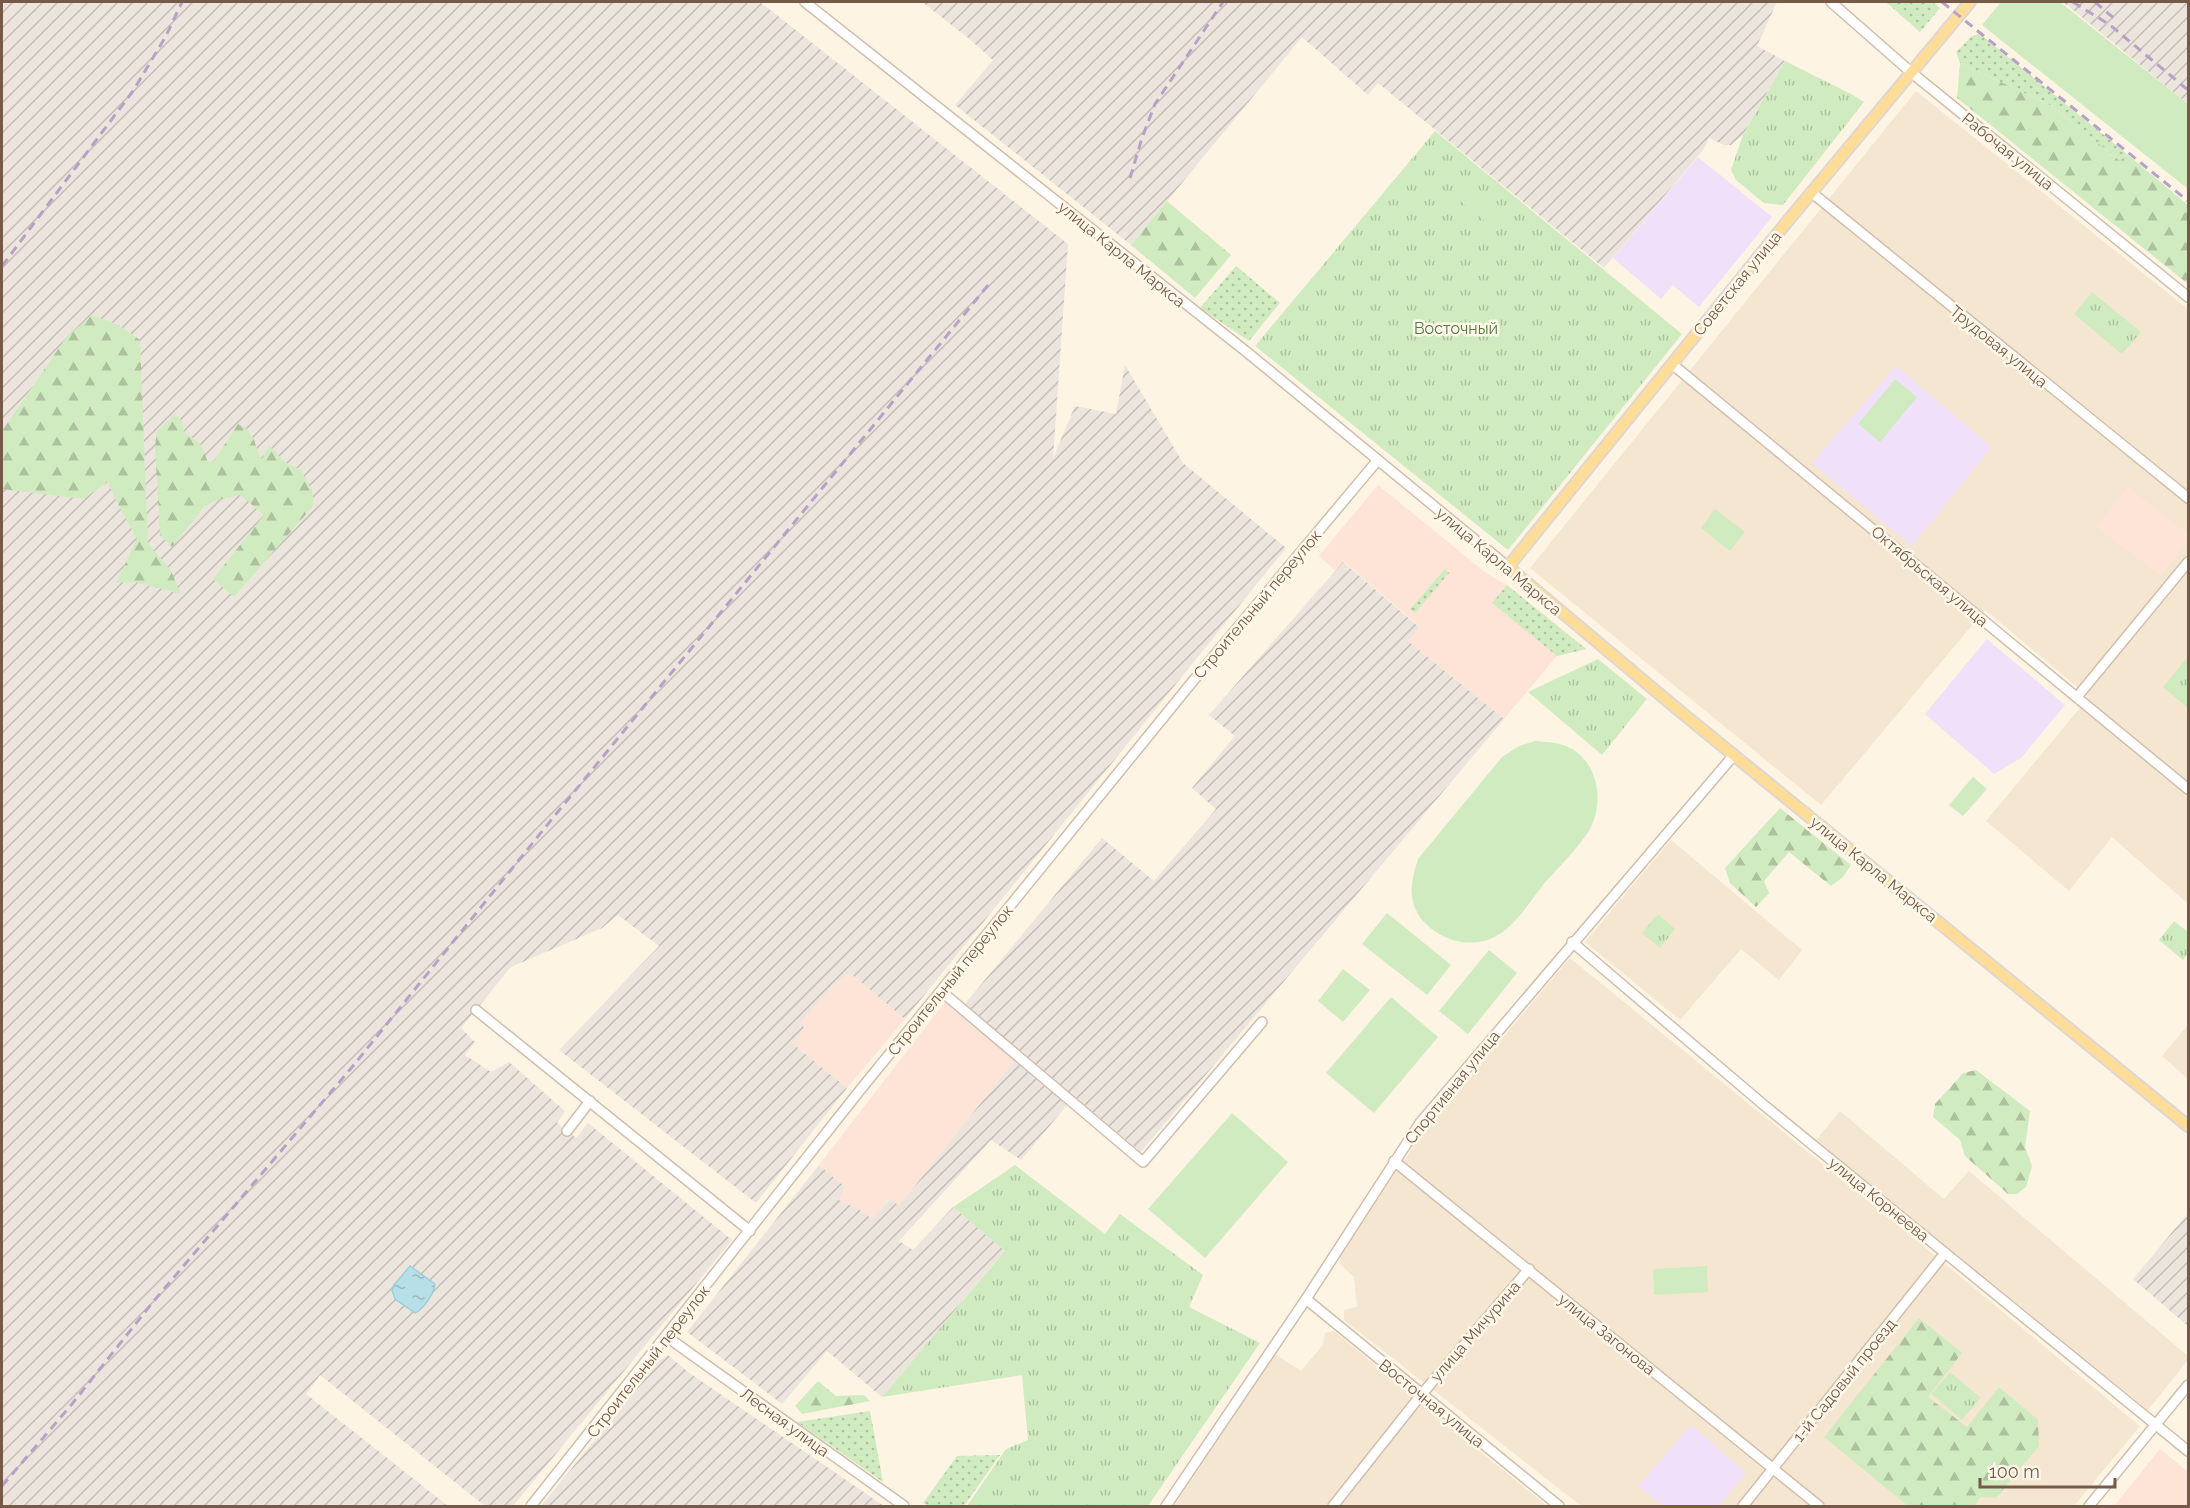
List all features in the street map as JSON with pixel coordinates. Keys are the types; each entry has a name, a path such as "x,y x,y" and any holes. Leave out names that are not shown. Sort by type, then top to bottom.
{"main road":[{"name":"Советская улица","path":"1508,567 1811,192 1970,2"},
{"name":"улица Карла Маркса","path":"1508,567 2188,1126"}],"street":[{"name":"улица Карла Маркса","path":"805,2 1248,353 1508,567"},
{"name":"Рабочая улица","path":"1831,2 1912,73 2188,297"},
{"name":"Трудовая улица","path":"1811,192 2188,498"},
{"name":"Октябрьская улица","path":"1672,364 2188,789"},
{"name":"Строительный переулок","path":"531,1506 941,991 1200,672 1377,461"},
{"path":"2077,697 2188,562"},
{"name":"Спортивная улица","path":"1166,1506 1306,1299 1425,1116 1734,755"},
{"name":"улица Корнеева","path":"1572,942 1765,1106 2188,1451"},
{"path":"941,991 1143,1162 1262,1022"},
{"path":"476,1010 750,1231"},
{"path":"567,1131 590,1101"},
{"name":"улица Загонова","path":"1394,1161 1819,1506"},
{"name":"1-й Садовый проезд","path":"1743,1506 1946,1253"},
{"name":"улица Мичурина","path":"1333,1506 1421,1395 1529,1269"},
{"name":"Восточная улица","path":"1306,1299 1559,1506"},
{"name":"Лесная улица","path":"667,1336 904,1506"},
{"path":"2089,1506 2188,1385"}],"shaded area":[{"path":"2,2 760,2 1068,244 1053,458 1075,406 1116,414 1125,365 1183,463 1286,548 905,1019 850,973 832,986 800,1023 805,1028 792,1043 847,1088 756,1203 559,1050 659,946 618,915 602,928 511,967 461,1028 475,1042 465,1055 491,1072 509,1062 565,1111 557,1123 576,1138 588,1123 732,1240 513,1506 485,1506 320,1375 306,1394 448,1506 2,1506"},
{"path":"922,2 1777,2 1757,46 1785,61 1743,135 1731,145 1724,145 1709,138 1703,150 1604,268 1378,83 1368,95 1302,37 1131,245 955,105 993,60"},
{"path":"2060,2 2188,2 2188,104 2067,5"},
{"path":"1916,91 2188,309 2188,904 2112,837 2069,891 1986,821 2089,697 1985,610 1821,805 1530,568"},
{"path":"1698,157 1772,217 1699,307 1673,285 1661,299 1613,258"},
{"path":"1896,366 1992,447 1912,546 1812,463"},
{"path":"1378,485 1486,573 1507,585 1586,649 1557,656 1504,719 1408,641 1419,626 1344,562 1335,570 1319,556"},
{"path":"2128,487 2188,534 2188,541 2161,576 2096,527"},
{"path":"1343,562 1419,627 1408,641 1504,719 1141,1152 964,1005 1102,838 1154,881 1216,809 1192,788 1235,736 1209,715"},
{"path":"1987,639 2065,705 2021,758 1994,774 1925,714"},
{"path":"1671,840 1802,950 1779,980 1741,949 1680,1020 1585,942"},
{"path":"1570,958 2140,1426 2074,1506 1581,1506 1344,1320 1344,1310 1357,1307 1354,1277 1340,1264 1339,1257 1424,1131"},
{"path":"850,973 905,1019 847,1088 792,1043 805,1028 799,1023 832,986"},
{"path":"945,1002 1015,1060 899,1207 889,1199 872,1220 857,1208 838,1200 845,1187 819,1165"},
{"path":"2188,1025 2188,1079 2162,1056"},
{"path":"1015,1060 1068,1104 1021,1160 991,1140 899,1241 913,1250 953,1207 1005,1251 882,1397 827,1351 782,1404 687,1332 819,1165 845,1187 839,1200 857,1208 872,1219 890,1199 899,1206"},
{"path":"1840,1111 1944,1199 1969,1171 2188,1356 2188,1360 2148,1410 1816,1140"},
{"path":"2188,1213 2188,1326 2133,1279"},
{"path":"1334,1331 1547,1506 1174,1506 1275,1354 1301,1371 1323,1345 1325,1333"},
{"path":"668,1355 688,1372 884,1506 541,1506 659,1361"},
{"path":"1691,1425 1746,1473 1719,1506 1663,1506 1638,1486"},
{"path":"2160,1449 2188,1472 2188,1506 2114,1506"}],"green space":[{"path":"1886,2 1933,2 1940,8 1920,32"},
{"path":"2001,2 2060,2 2188,104 2188,189 1982,25"},
{"path":"1980,34 2127,154 2120,161 2052,106 1960,63 1956,52 1972,36"},
{"path":"1785,61 1864,102 1783,205 1764,203 1736,180 1731,170 1743,135"},
{"path":"1960,63 2052,106 2120,161 2127,154 2188,205 2188,284 1957,98"},
{"name":"Восточный","path":"1435,131 1682,334 1508,550 1255,346"},
{"path":"1473,185 1503,209 1490,225 1460,201"},
{"path":"1167,201 1231,255 1195,298 1131,245"},
{"path":"1236,266 1280,303 1249,341 1200,308"},
{"path":"2092,292 2141,332 2122,354 2074,314"},
{"path":"91,315 117,324 140,340 148,543 171,571 181,594 135,582 116,583 137,539 108,482 83,499 2,489 2,431 65,339"},
{"path":"1895,379 1917,397 1880,442 1858,424"},
{"path":"175,414 182,421 184,432 200,443 208,462 214,461 238,424 252,435 262,459 269,445 286,463 301,470 312,490 314,505 234,597 213,579 264,515 240,495 218,500 205,506 172,547 160,535 155,447 157,431"},
{"path":"1715,509 1745,532 1730,551 1701,528"},
{"path":"1445,569 1449,573 1415,613 1410,609"},
{"path":"1507,585 1586,649 1557,656 1492,603"},
{"path":"2188,657 2188,708 2163,687"},
{"path":"1598,659 1647,699 1602,755 1528,692"},
{"path":"1535,741 1566,746 1577,752 1592,771 1596,782 1597,806 1590,829 1518,918 1502,932 1484,941 1468,943 1445,937 1431,929 1415,908 1412,884 1418,859 1502,757 1519,746"},
{"path":"1973,777 1987,789 1963,816 1949,805"},
{"path":"1780,808 1851,865 1843,877 1831,886 1789,852 1764,881 1769,893 1756,907 1730,883 1725,868"},
{"path":"1387,913 1451,965 1427,995 1362,944"},
{"path":"1658,914 1675,929 1660,948 1642,933"},
{"path":"2174,921 2188,932 2188,953 2183,960 2159,940"},
{"path":"1489,950 1517,973 1468,1034 1439,1011"},
{"path":"1343,969 1370,990 1343,1022 1318,1001"},
{"path":"1391,997 1438,1037 1374,1113 1326,1073"},
{"path":"1976,1070 2030,1111 2025,1147 2032,1166 2026,1187 2017,1194 2008,1194 1965,1156 1960,1140 1933,1117 1935,1104 1963,1073"},
{"path":"1232,1113 1288,1162 1205,1258 1148,1209"},
{"path":"1015,1165 1105,1234 1120,1214 1203,1275 1189,1307 1260,1343 1148,1506 967,1506 1006,1449 1028,1440 1022,1375 882,1397 1005,1251 953,1207"},
{"path":"1707,1266 1708,1292 1654,1295 1653,1269"},
{"path":"1919,1318 1962,1353 1928,1397 1967,1427 1999,1387 2038,1420 2039,1446 1996,1498 1981,1497 1974,1506 1908,1506 1824,1437"},
{"path":"1950,1372 1981,1398 1962,1420 1931,1394"},
{"path":"818,1381 836,1396 864,1395 870,1401 802,1414 795,1406"},
{"path":"870,1411 883,1482 797,1422"},
{"path":"1000,1455 964,1506 929,1506 923,1503 957,1456"}],"water":[{"path":"410,1266 435,1284 428,1300 415,1313 395,1299 392,1290"}],"railway":[{"path":"2,266 133,91 166,36 182,2"},
{"path":"1130,178 1155,104 1223,2"},
{"path":"1942,2 2188,201"},
{"path":"2073,2 2110,25 2188,90"},
{"path":"2095,2 2117,21"},
{"path":"2,1486 72,1404 153,1302 353,1066 989,284"}]}
